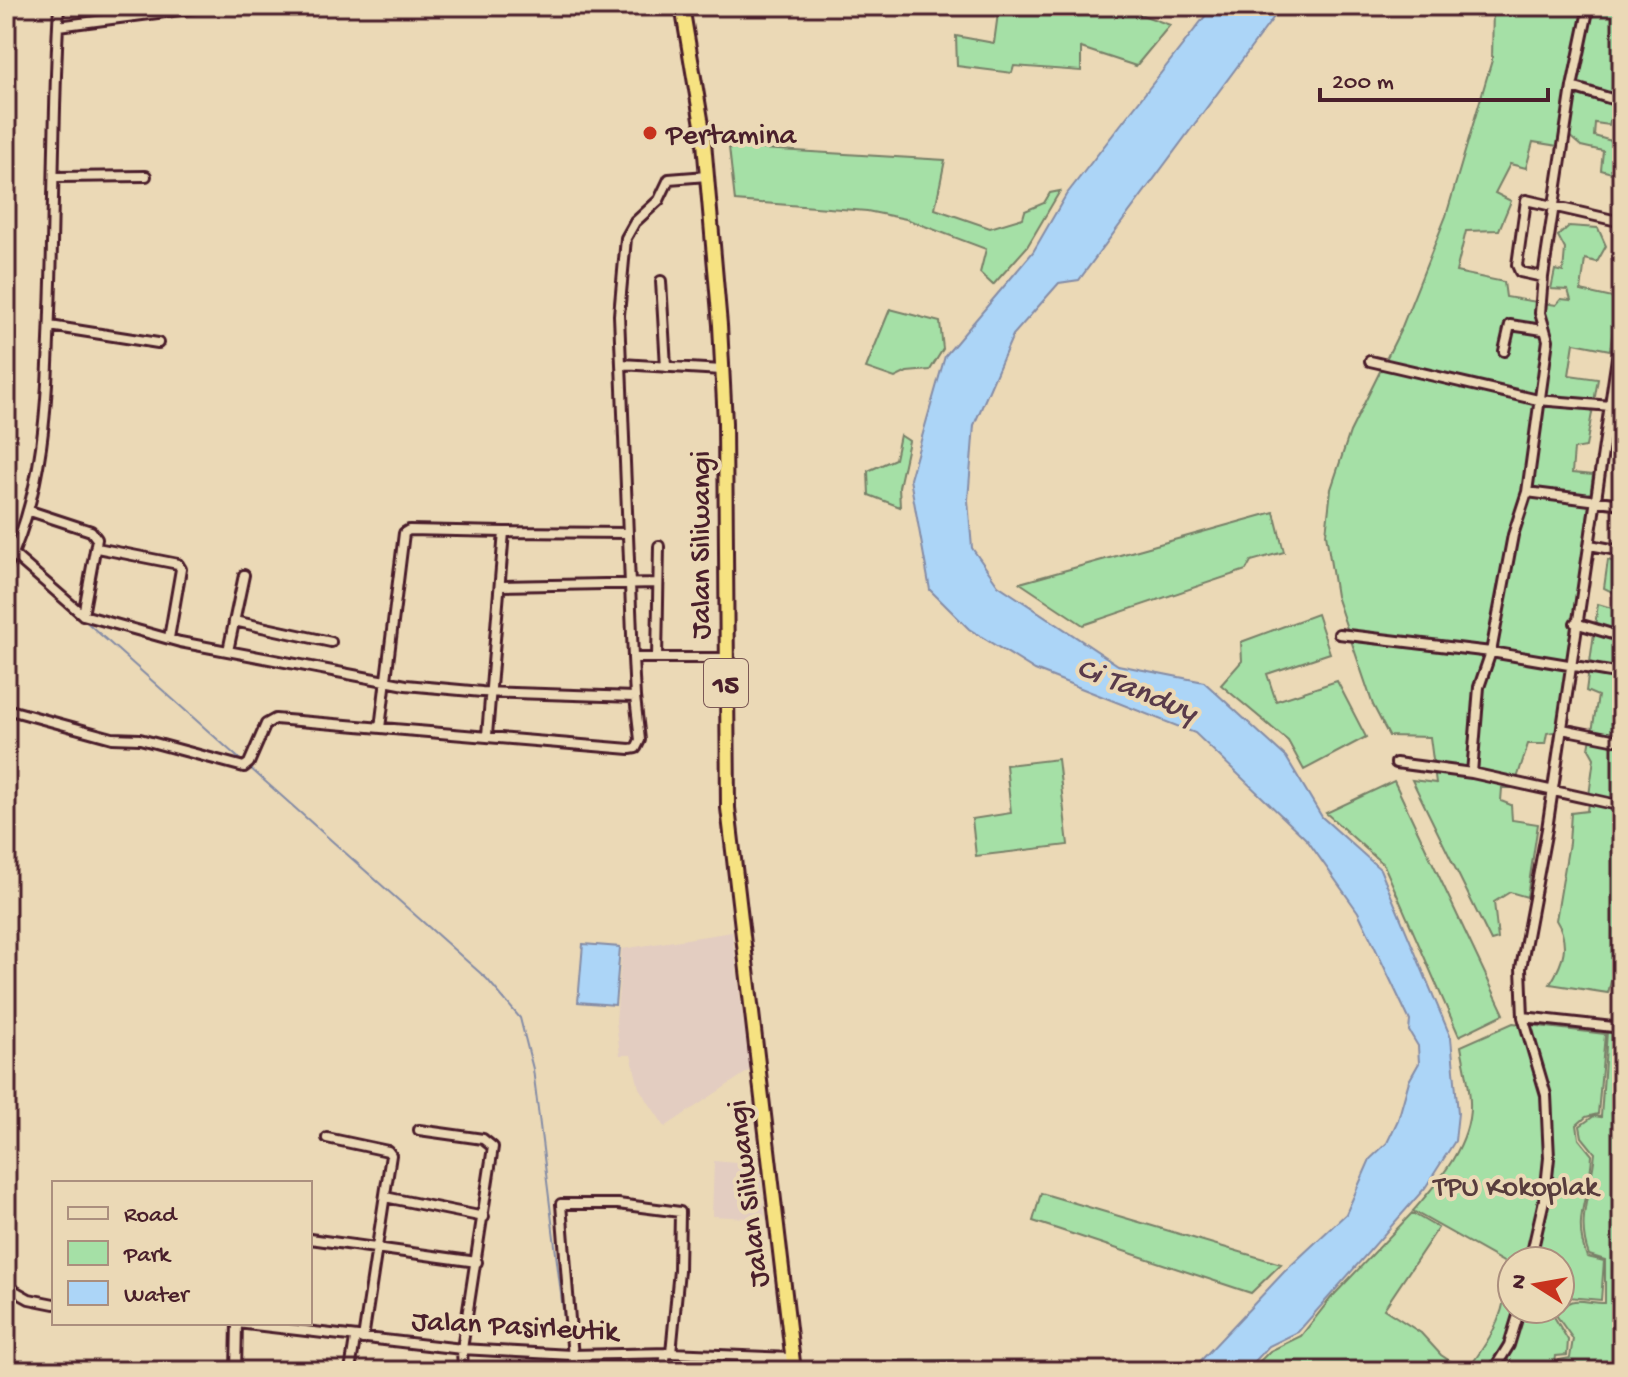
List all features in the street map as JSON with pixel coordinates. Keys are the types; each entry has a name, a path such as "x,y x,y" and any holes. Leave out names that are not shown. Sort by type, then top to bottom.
{"highway":[{"name":"Jalan Siliwangi","path":"682,6 692,51 707,176 722,370 728,808 733,876 793,1364"}],"street":[{"path":"59,6 50,326 40,461 30,511 10,561 83,615 228,651 385,682 489,693 635,697"},
{"path":"58,26 211,6"},
{"path":"1472,773 1479,687 1491,652 1513,535 1527,492 1548,340 1540,313 1543,277 1572,87 1589,6"},
{"path":"1572,87 1622,102"},
{"path":"56,177 146,176"},
{"path":"6,709 101,735 140,739 246,765 270,719 630,749 640,740 629,585 619,315 629,230 659,200 669,179 707,176"},
{"path":"1543,277 1520,272 1517,265 1524,202 1527,199 1622,222"},
{"path":"661,281 666,367"},
{"path":"1534,1245 1545,1196 1549,1158 1546,1095 1523,1017 1521,968 1562,729 1575,623 1597,501 1622,324"},
{"path":"1504,351 1510,325 1543,330"},
{"path":"50,326 158,343"},
{"path":"1370,361 1538,400 1611,406"},
{"path":"621,364 722,370"},
{"path":"1527,492 1622,504"},
{"path":"30,511 91,531 97,539 83,615"},
{"path":"380,728 404,533 409,530 628,533"},
{"path":"487,735 504,532"},
{"path":"1590,545 1622,551"},
{"path":"657,658 659,546"},
{"path":"97,548 178,564 181,569 169,638"},
{"path":"228,651 244,575"},
{"path":"500,586 657,583"},
{"path":"234,621 331,642"},
{"path":"1575,623 1622,637"},
{"path":"1339,634 1491,652 1622,674"},
{"path":"633,658 726,658"},
{"path":"1562,729 1622,741"},
{"path":"1396,763 1472,773 1622,806"},
{"path":"1523,1017 1622,1028"},
{"path":"419,1130 491,1143 484,1217 462,1349 463,1371"},
{"path":"327,1138 389,1152 378,1249 350,1371"},
{"path":"385,1197 484,1217"},
{"path":"574,1371 568,1355 561,1204 618,1204 680,1212 679,1270 669,1353 663,1371"},
{"path":"312,1239 477,1262"},
{"path":"6,1286 29,1299 52,1304"},
{"path":"236,1371 237,1325"},
{"name":"Jalan Pasirleutik","path":"252,1325 462,1349 568,1355 669,1353 793,1364"},
{"path":"1493,1371 1509,1345 1515,1325"}],"shaded area":[{"path":"732,932 750,1070 665,1127 639,1088 631,1055 620,1055 616,1021 622,949"},
{"path":"714,1161 759,1165 766,1219 712,1216"}],"green space":[{"path":"999,6 1117,6 1170,25 1136,66 1081,48 1081,71 1014,66 1012,73 957,66 956,36 994,43"},
{"path":"1493,6 1622,6 1622,94 1617,93 1609,125 1595,123 1594,136 1615,142 1622,149 1622,176 1601,170 1603,151 1581,146 1562,130 1558,146 1533,142 1526,168 1510,164 1495,193 1511,201 1499,230 1466,231 1456,272 1504,282 1506,297 1556,305 1561,299 1571,300 1568,290 1551,289 1555,270 1563,272 1565,249 1558,236 1569,226 1598,228 1606,246 1597,262 1585,259 1581,291 1617,299 1610,350 1574,343 1569,375 1598,379 1586,447 1574,449 1572,473 1593,475 1559,731 1547,733 1545,744 1528,744 1514,788 1502,788 1501,801 1511,805 1512,820 1538,824 1527,897 1510,892 1494,902 1498,939 1491,941 1412,780 1436,783 1430,737 1389,736 1373,705 1336,596 1326,534 1331,489 1350,432 1401,329 1446,216 1492,60"},
{"path":"729,147 945,160 935,209 990,228 1023,218 1025,211 1044,203 1050,193 1060,191 1027,247 993,285 980,273 986,249 906,219 867,211 735,201"},
{"path":"890,309 940,322 943,349 930,370 907,372 895,378 866,368"},
{"path":"900,435 909,441 899,487 900,507 869,495 868,471 895,459"},
{"path":"1274,512 1284,552 1251,561 1246,570 1083,625 1020,583"},
{"path":"1608,560 1622,564 1622,597 1604,588"},
{"path":"1598,604 1622,611 1622,893 1618,900 1622,903 1622,938 1608,993 1550,984 1564,952 1563,936 1556,920 1571,813 1587,811 1594,758 1589,749 1598,696 1586,691"},
{"path":"1317,614 1330,653 1267,674 1276,701 1337,681 1366,737 1304,770 1288,741 1221,685 1242,661 1241,642"},
{"path":"1058,759 1068,845 976,856 972,819 1011,813 1006,765"},
{"path":"1394,781 1504,1014 1459,1036 1384,865 1326,813"},
{"name":"TPU Kokoplak","path":"1513,1023 1605,1034 1598,1114 1586,1117 1577,1125 1579,1139 1592,1155 1581,1230 1587,1257 1604,1261 1601,1300 1576,1298 1576,1245 1496,1245 1496,1258 1413,1211 1452,1161 1465,1133 1470,1095 1461,1046"},
{"path":"1607,1032 1622,1034 1622,1371 1557,1371 1559,1360 1570,1358 1573,1339 1563,1325 1576,1325 1576,1302 1605,1303 1605,1260 1589,1255 1585,1242 1584,1217 1595,1153 1582,1137 1580,1126 1594,1116 1601,1117"},
{"path":"1041,1193 1281,1264 1251,1293 1033,1221"},
{"path":"1412,1213 1438,1228 1384,1309 1421,1333 1441,1355 1465,1371 1250,1371 1270,1351 1301,1336 1331,1298"},
{"name":"TPU Kokoplak","path":"1496,1324 1559,1325 1568,1340 1567,1355 1556,1356 1554,1371 1471,1371 1468,1369"},
{"path":"953,1360 953,1371 828,1371 827,1362"}],"water":[{"name":"Ci Tanduy","path":"1213,6 1282,6 1079,280 1059,283 1013,335 974,425 968,500 972,548 998,585 1118,665 1204,682 1286,757 1322,817 1380,869 1451,1038 1458,1113 1455,1141 1425,1188 1298,1332 1269,1346 1246,1371 1191,1371 1284,1272 1346,1214 1370,1159 1387,1143 1398,1120 1409,1081 1419,1063 1418,1046 1409,1031 1410,1021 1358,912 1307,840 1195,733 1035,670 969,629 930,590 910,479 945,356 1033,252 1066,195"},
{"path":"583,944 620,947 615,1005 578,1002"}],"waterway":[{"path":"82,618 244,763"},
{"path":"249,767 487,979 520,1018 533,1069 568,1350"}],"place":[{"name":"Pertamina","path":"650,133"}]}
